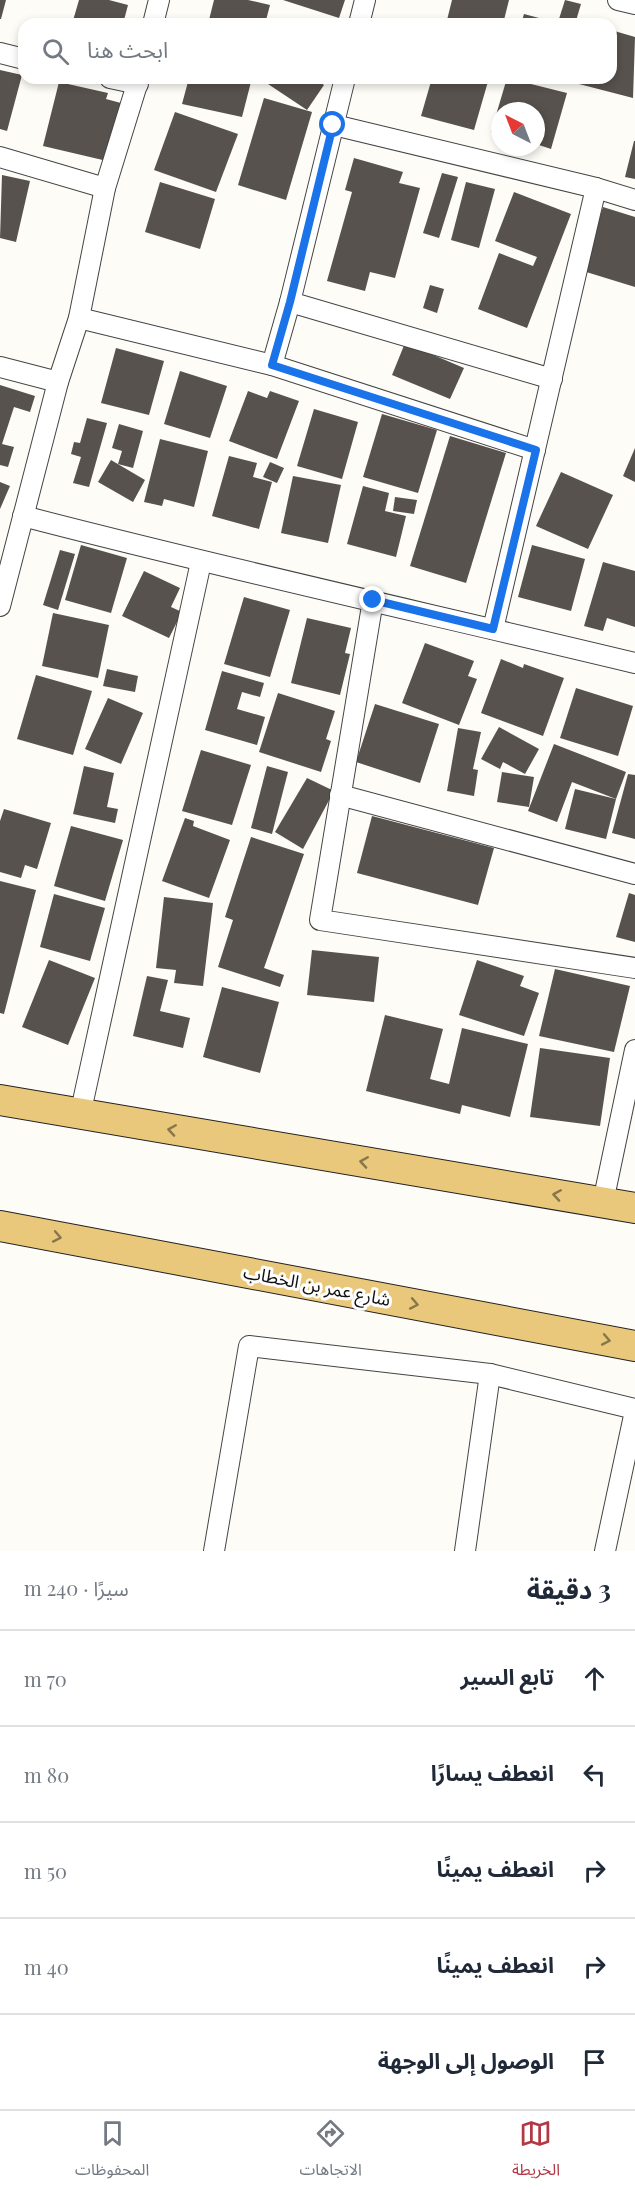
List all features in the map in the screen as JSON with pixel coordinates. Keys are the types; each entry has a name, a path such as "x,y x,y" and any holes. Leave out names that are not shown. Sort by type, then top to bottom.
{"main road":[{"path":"0,1100 635,1208"},
{"name":"شارع عمر بن الخطاب","path":"0,1226 635,1346"}],"street":[{"path":"154,18 159,0"},
{"path":"360,18 365,0"},
{"path":"618,0 635,4"},
{"path":"0,53 18,58"},
{"path":"0,606 58,382 79,318 105,188 138,84"},
{"path":"272,365 290,302 343,84"},
{"path":"333,125 596,188 635,200"},
{"path":"0,157 105,188"},
{"path":"493,629 596,188"},
{"path":"290,302 552,379"},
{"path":"79,318 272,365 536,450"},
{"path":"0,367 58,382"},
{"path":"23,516 201,562 373,600 635,663"},
{"path":"80,1115 201,562"},
{"path":"373,600 320,920 635,968"},
{"path":"340,795 635,874"},
{"path":"603,1202 635,1050"},
{"path":"214,1551 249,1346 490,1374 635,1410 605,1551"},
{"path":"465,1551 490,1374"}],"building":[{"path":"0,0 6,0 1,19 0,19"},
{"path":"79,0 109,0 128,5 125,18 74,18"},
{"path":"214,0 248,0 270,5 267,18 210,18"},
{"path":"283,0 345,0 339,18"},
{"path":"452,0 509,0 504,18 448,18"},
{"path":"565,0 581,4 577,18 559,18"},
{"path":"524,14 539,18 523,18"},
{"path":"617,32 635,37 633,98 579,84 617,84"},
{"path":"0,70 18,74 20,84 7,131 0,129"},
{"path":"58,84 108,93 106,99 121,103 107,161 43,146"},
{"path":"187,84 250,84 242,117 182,104"},
{"path":"268,84 324,85 307,110"},
{"path":"430,84 487,84 474,130 421,116"},
{"path":"505,84 531,84 567,93 551,149 545,147 545,102 500,102"},
{"path":"264,98 312,112 286,200 238,185"},
{"path":"175,112 238,134 216,192 154,170"},
{"path":"635,141 635,179 625,177"},
{"path":"354,158 403,172 399,183 420,188 395,278 370,272 365,291 327,281 352,192 345,190"},
{"path":"442,173 458,177 439,238 423,233"},
{"path":"2,175 30,181 16,242 0,238"},
{"path":"160,182 215,199 200,249 145,232"},
{"path":"466,182 495,189 479,248 451,240"},
{"path":"514,192 571,214 527,328 478,309 499,253 533,266 537,257 495,241"},
{"path":"603,207 635,217 635,287 583,271"},
{"path":"430,285 444,289 437,313 423,308"},
{"path":"405,343 464,368 450,399 392,375"},
{"path":"116,348 164,361 149,415 101,403"},
{"path":"180,371 227,386 210,438 164,424"},
{"path":"0,385 35,396 30,412 14,407 2,444 14,447 8,467 0,465"},
{"path":"248,391 267,398 270,391 299,401 277,459 229,441"},
{"path":"314,409 358,422 342,479 297,466"},
{"path":"382,414 437,430 418,493 363,477"},
{"path":"87,418 107,423 89,487 73,483 81,457 71,454 74,442 80,443"},
{"path":"119,424 143,431 133,468 118,464 122,451 112,448"},
{"path":"450,436 506,453 466,583 410,566"},
{"path":"160,439 208,451 194,507 164,499 162,506 144,502"},
{"path":"635,448 635,482 623,476"},
{"path":"229,456 257,463 253,477 272,482 259,529 212,516"},
{"path":"111,460 145,480 133,502 98,482"},
{"path":"270,462 284,468 277,483 263,477"},
{"path":"561,472 613,495 588,549 536,526"},
{"path":"293,476 341,485 328,543 281,533"},
{"path":"0,482 10,486 0,509"},
{"path":"363,486 389,493 385,511 406,516 396,557 347,544"},
{"path":"395,497 417,500 414,514 393,511"},
{"path":"81,545 127,558 111,613 65,600"},
{"path":"532,545 585,559 571,611 518,597"},
{"path":"60,550 75,554 58,610 43,605"},
{"path":"603,562 635,571 635,627 607,618 603,631 584,626"},
{"path":"144,571 180,588 171,607 182,612 169,638 122,616"},
{"path":"244,597 290,610 270,677 224,664"},
{"path":"53,613 109,625 98,678 42,666"},
{"path":"307,618 351,628 345,653 350,654 340,695 291,683"},
{"path":"425,643 474,661 468,676 477,679 459,725 402,703"},
{"path":"501,659 523,668 524,664 564,678 543,736 481,713"},
{"path":"107,669 138,676 135,692 103,686"},
{"path":"222,671 264,683 260,697 242,692 237,709 265,717 257,745 205,730"},
{"path":"36,675 92,691 73,755 17,739"},
{"path":"576,688 633,706 618,756 560,738"},
{"path":"278,693 335,711 326,739 331,741 321,772 259,752"},
{"path":"108,698 143,713 121,764 85,749"},
{"path":"375,704 439,724 420,783 356,762"},
{"path":"499,727 539,749 525,774 503,762 500,769 481,759"},
{"path":"458,728 481,732 473,769 478,770 474,796 447,791"},
{"path":"554,744 626,772 616,799 572,782 557,822 528,811"},
{"path":"201,750 251,765 232,825 182,811"},
{"path":"84,766 114,773 107,807 118,809 115,823 73,814"},
{"path":"267,766 288,772 272,834 251,828"},
{"path":"502,772 534,777 529,807 497,802"},
{"path":"628,774 635,775 635,839 612,833"},
{"path":"307,778 334,791 303,849 275,832"},
{"path":"575,789 616,799 606,839 565,829"},
{"path":"4,809 51,823 37,869 25,865 21,878 0,872 0,821"},
{"path":"372,816 494,848 478,905 357,873"},
{"path":"185,818 194,821 193,826 230,840 209,898 162,881"},
{"path":"71,826 123,840 105,901 54,886"},
{"path":"251,837 304,854 264,968 284,975 280,987 218,967 233,920 225,917"},
{"path":"0,881 36,890 4,1014 0,1013"},
{"path":"629,893 635,895 635,942 616,937"},
{"path":"54,894 105,908 90,961 40,947"},
{"path":"164,897 213,903 203,986 174,983 176,970 156,968"},
{"path":"312,950 379,957 374,1002 307,995"},
{"path":"49,960 95,978 68,1045 22,1027"},
{"path":"477,960 524,976 520,986 539,993 524,1036 459,1015"},
{"path":"555,969 630,986 614,1052 539,1036"},
{"path":"147,976 168,980 160,1011 190,1018 183,1048 133,1036"},
{"path":"222,987 279,1002 260,1073 203,1057"},
{"path":"385,1015 443,1029 430,1079 449,1084 462,1028 528,1044 510,1117 462,1105 460,1114 366,1091"},
{"path":"540,1048 610,1058 600,1126 530,1117"}],"route":[{"path":"333,125 290,302 272,365 536,450 493,629 373,600"}]}
